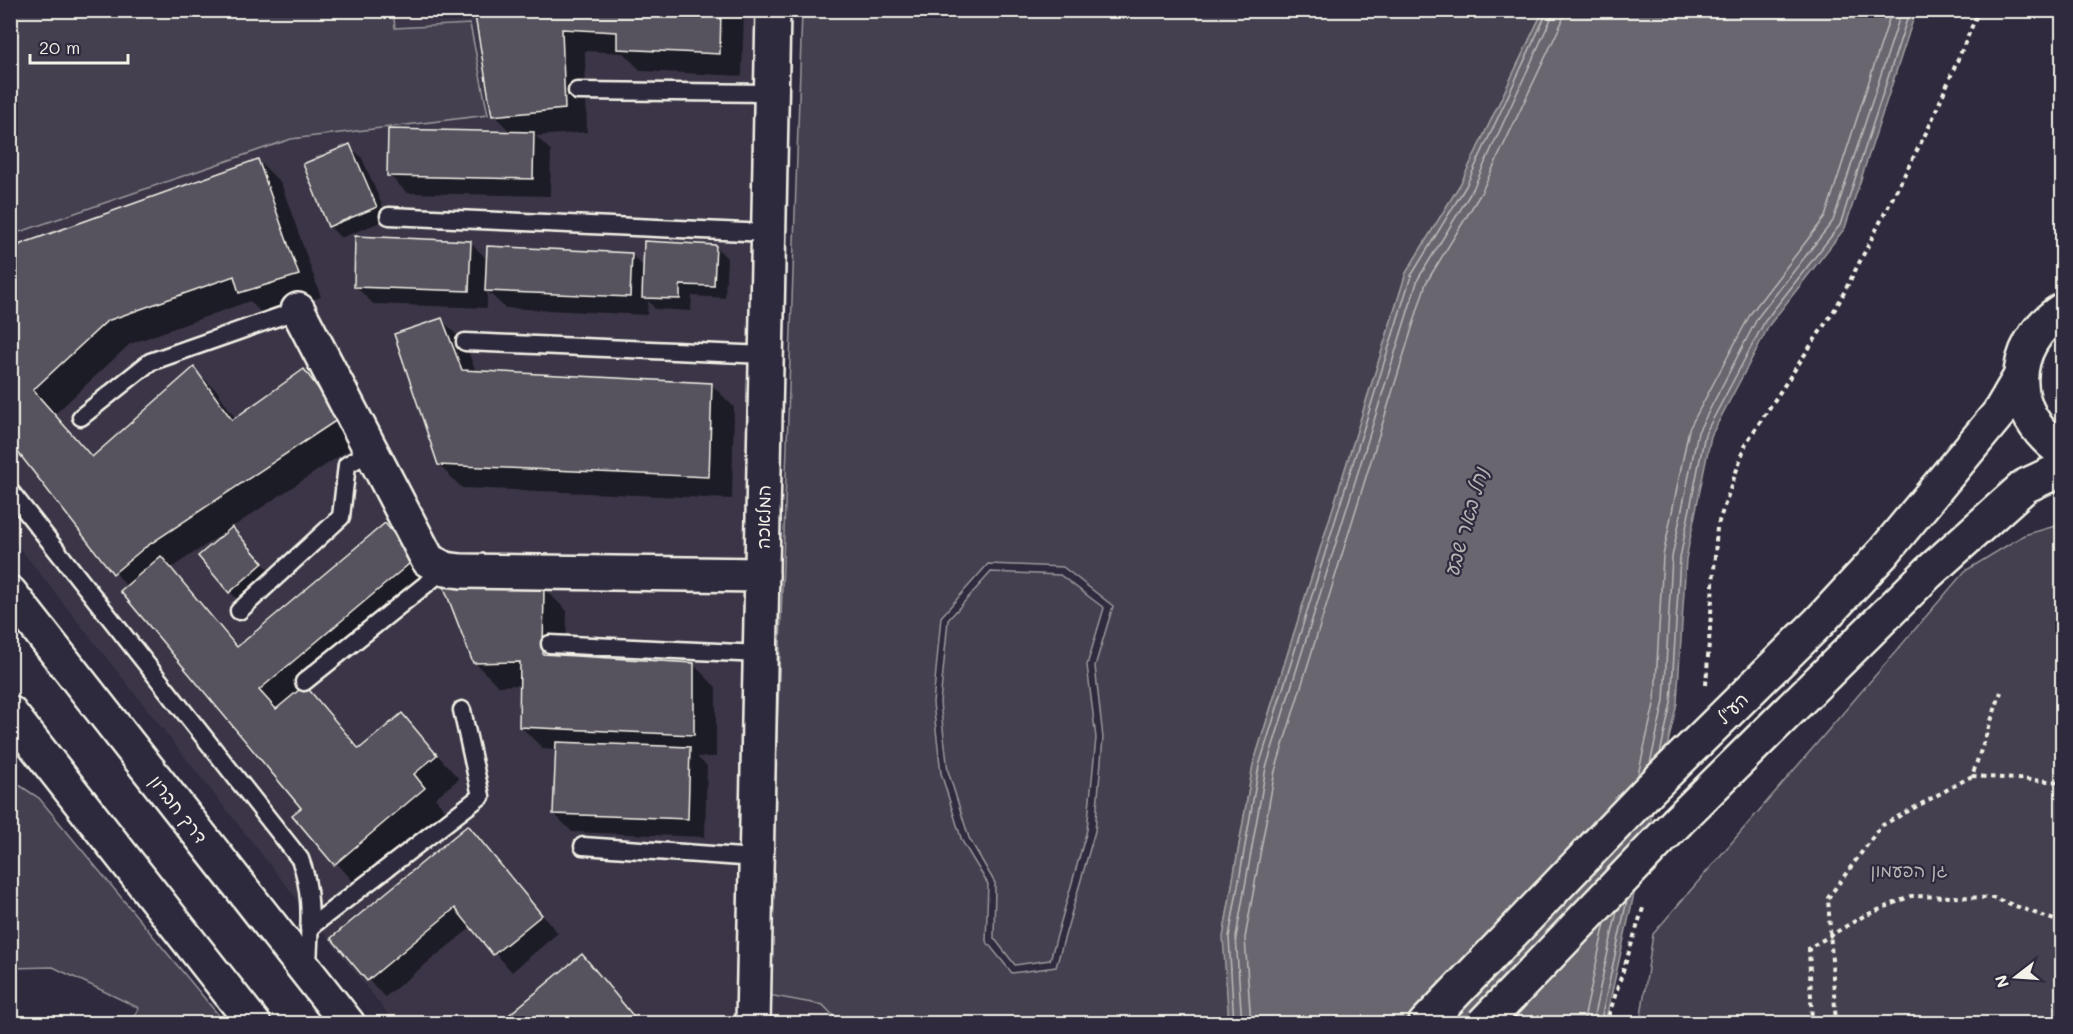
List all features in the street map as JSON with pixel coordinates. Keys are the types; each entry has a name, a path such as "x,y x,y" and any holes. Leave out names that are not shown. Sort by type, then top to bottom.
{"street":[{"name":"המלאכה","path":"753,1023 773,10"},
{"path":"298,310 428,560 445,569 762,575"},
{"path":"2062,310 2049,319 2034,336 2024,355 2020,377 2023,400 2032,422 2046,440 2062,451"},
{"name":"הע\"ל","path":"1425,1023 1883,553 2000,413 2020,377"},
{"path":"1483,1023 1678,821 1928,573 2025,486 2062,469"},
{"name":"דרך חברון","path":"10,594 348,1023"},
{"path":"10,713 254,1023"},
{"path":"10,740 47,759"}],"lane":[{"path":"578,91 771,93"},
{"path":"389,216 768,232"},
{"path":"81,417 150,362 298,310"},
{"path":"465,342 766,355"},
{"path":"239,611 341,517 347,465 371,451"},
{"path":"10,491 300,860 307,877 308,972"},
{"path":"304,682 445,569"},
{"path":"550,644 760,654"},
{"path":"309,928 481,796 462,710"},
{"path":"583,846 756,858"}],"path":[{"path":"1701,738 1717,527 1746,443 1837,306 1929,127 1979,10"},
{"path":"1972,776 2001,692"},
{"path":"1836,1023 1828,898 1881,826 1972,776 2062,782"},
{"path":"1812,1023 1809,948 1830,934 1911,896 1994,898 2062,924"},
{"path":"1606,1023 1608,1012"}],"shaded area":[{"path":"11,11 793,11 774,990 823,1005 839,1023 395,1023 11,537"}],"green space":[{"path":"393,10 395,28 470,24 488,115 291,139 11,235 11,11"},
{"path":"802,11 1543,11 1461,183 1406,273 1253,765 1225,926 1230,1023 840,1023 823,1005 768,995","holes":["988,564 1063,567 1113,606 1095,666 1103,738 1095,831 1056,967 1012,973 986,941 988,884 962,841 941,773 933,703 941,617"]},
{"name":"גן הפעמון","path":"2062,524 2062,1023 1640,1023 1653,934 1965,571 2024,535"},
{"path":"991,572 1060,575 1104,608 1087,665 1096,738 1087,830 1050,960 1015,965 994,938 995,883 969,838 948,771 940,703 948,620"},
{"path":"10,779 39,798 225,1023 130,1023 139,1008 53,967 11,968"}],"water":[{"name":"נחל באר שבע","path":"1543,11 1916,11 1845,228 1770,324 1711,436 1686,559 1677,703 1605,1023 1229,1024 1223,937 1253,765 1406,273 1461,183"}],"building":[{"path":"474,10 721,10 720,54 617,49 617,32 562,29 565,109 492,116"},
{"path":"388,129 534,132 533,179 387,176"},
{"path":"350,144 377,207 328,227 303,164"},
{"path":"258,159 299,275 239,293 234,276 107,321 33,390 92,457 194,367 232,420 304,369 340,418 144,548 113,574 10,442 10,254 21,244"},
{"path":"355,236 471,241 469,291 354,287"},
{"path":"644,241 716,245 714,286 680,285 680,299 642,298"},
{"path":"487,246 632,253 630,297 485,291"},
{"path":"442,318 462,370 712,383 709,477 438,465 394,334"},
{"path":"385,523 415,559 259,690 276,709 305,685 359,749 402,713 437,755 414,774 425,788 334,865 292,815 301,808 120,591 161,556 237,647"},
{"path":"232,527 263,563 229,593 198,556"},
{"path":"442,582 544,587 543,654 694,663 694,735 519,727 520,662 473,663"},
{"path":"556,742 690,747 688,819 553,814"},
{"path":"468,825 542,915 493,955 455,908 367,981 331,938"},
{"path":"582,954 640,1024 498,1024"}]}
